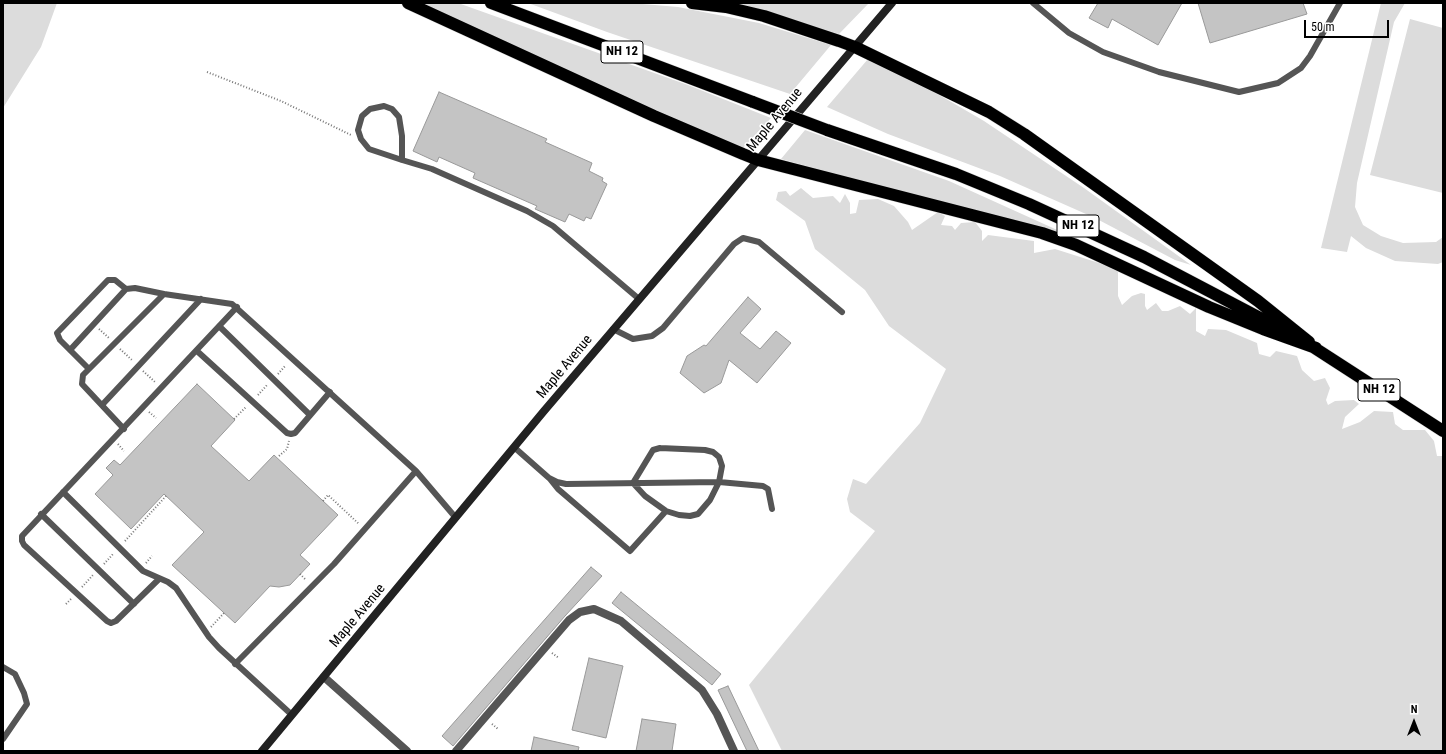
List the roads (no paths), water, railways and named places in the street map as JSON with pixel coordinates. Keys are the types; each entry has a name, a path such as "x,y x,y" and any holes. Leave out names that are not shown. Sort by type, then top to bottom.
{"highway":[{"path":"408,3 661,119 758,160 1042,233 1076,246 1209,307 1262,329 1316,348"},
{"name":"NH 12","path":"491,3 828,130 956,174 1029,204 1202,286 1316,348 1443,431"},
{"path":"692,3 726,7 764,16 855,47 989,112 1024,134 1258,301 1316,348"}],"street":[{"name":"Maple Avenue","path":"262,751 613,329 892,3"},
{"path":"456,751 569,620 580,612 594,609 621,621 702,690 717,714 734,751"},
{"path":"324,677 407,751"}],"lane":[{"path":"1033,3 1069,33 1103,52 1159,72 1239,92 1278,83 1301,68 1310,56 1340,3"},
{"path":"402,160 400,122 396,113 388,108 375,106 366,112 359,125 361,139 369,148 402,160 432,169 534,215 553,226 639,299"},
{"path":"613,329 634,339 652,336 663,328 734,244 743,238 759,242 842,312"},
{"path":"89,369 58,336 59,330 108,280 115,280 126,289"},
{"path":"70,350 126,289 135,288 164,294 232,304 416,471 456,518"},
{"path":"124,429 82,384 83,375 164,294"},
{"path":"102,406 200,299"},
{"path":"159,579 116,621 107,621 24,545 22,536 41,514 124,429 237,307"},
{"path":"220,326 310,415"},
{"path":"196,350 287,433 295,433 330,392"},
{"path":"515,448 549,478 558,489 630,551 666,511"},
{"path":"660,448 691,448 713,452 719,457 722,466 719,482 710,500 698,514 690,516 679,515 666,511 644,496 632,483 653,450 660,448"},
{"path":"235,664 334,564 416,471"},
{"path":"549,478 566,484 719,482 763,486 768,489 772,509"},
{"path":"62,492 143,571 168,582 176,588 206,632 235,664 292,715"},
{"path":"41,514 134,604"},
{"path":"3,667 16,674 27,704 3,739"}]}
